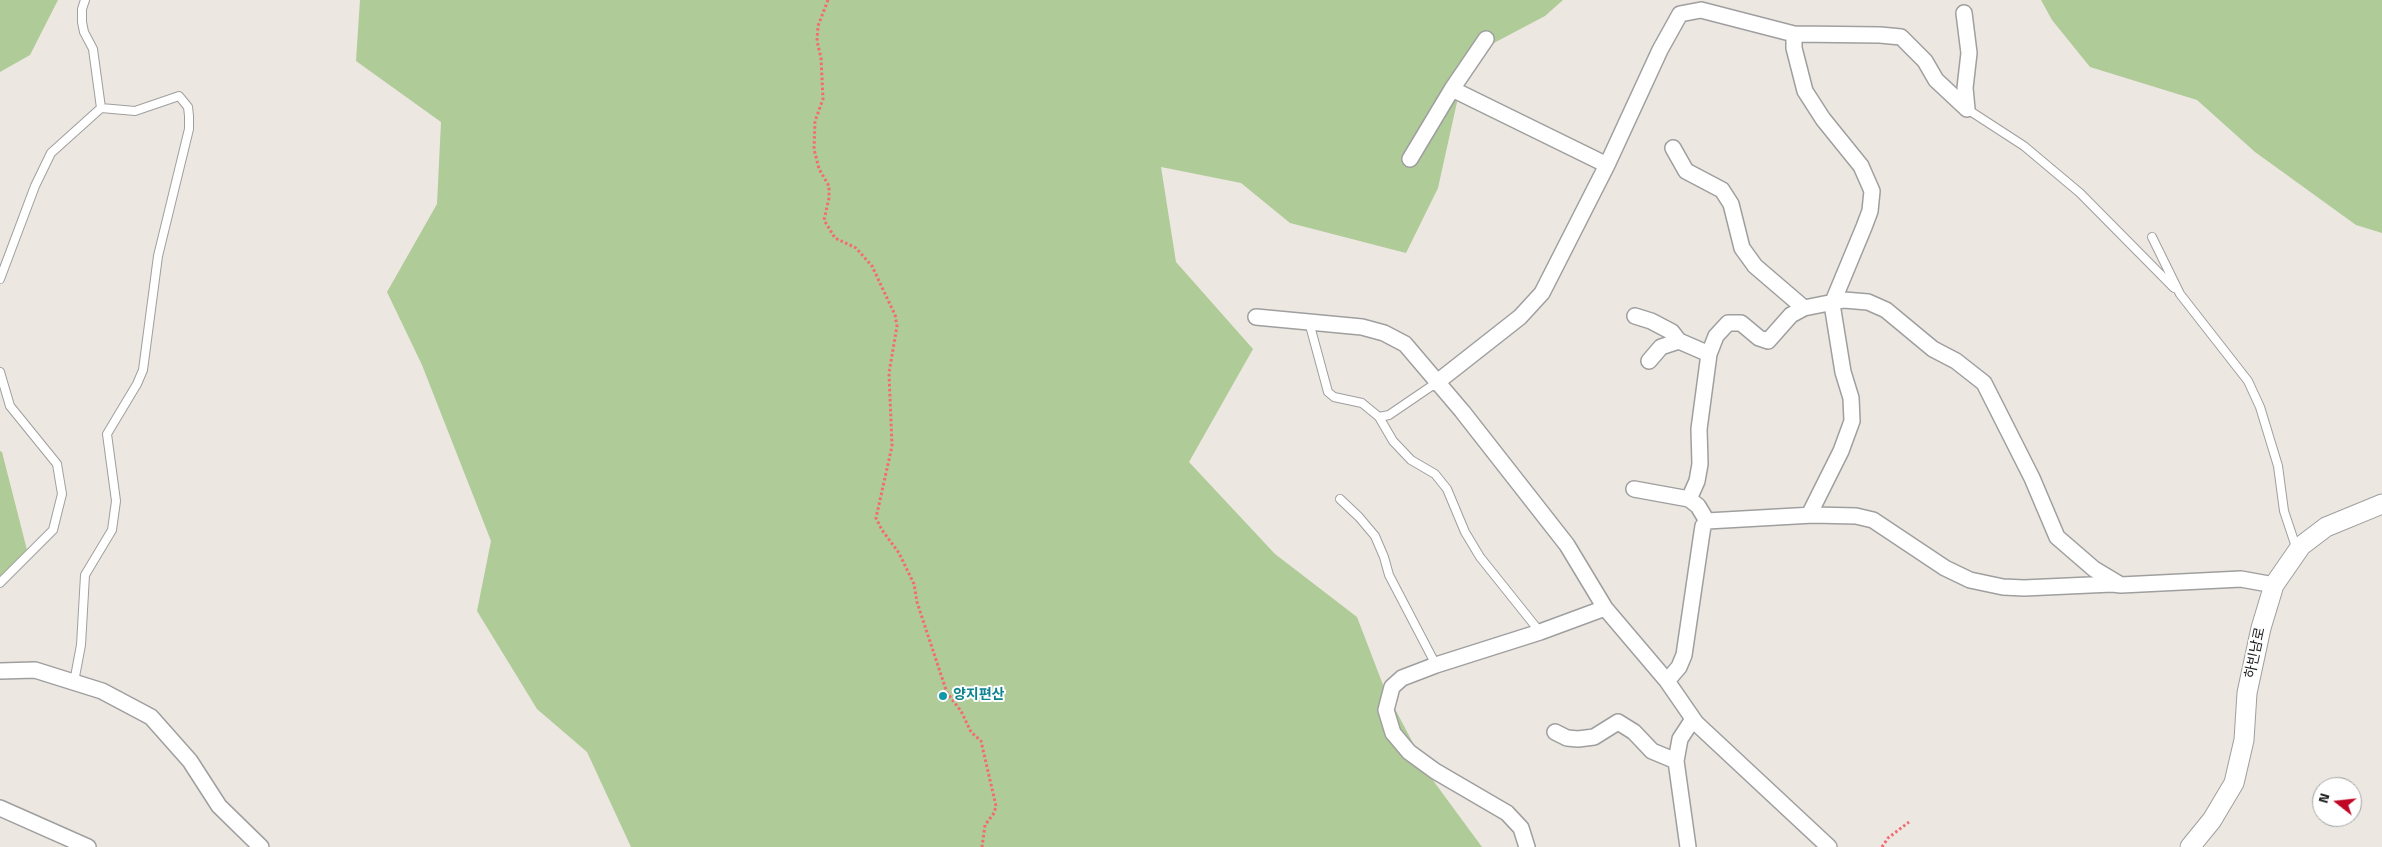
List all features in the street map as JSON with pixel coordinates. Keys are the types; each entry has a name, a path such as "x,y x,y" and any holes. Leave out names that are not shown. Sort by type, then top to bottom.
{"street":[{"path":"1436,382 1520,317 1542,293 1607,164 1660,50 1680,14 1701,10 1794,34 1880,34 1900,37 1925,60 1936,80 1967,109"},
{"path":"1964,13 1969,53 1965,88 1967,109"},
{"path":"1794,34 1794,48 1805,91 1823,119 1862,166 1872,191 1870,211 1832,304 1843,372 1851,398 1852,421 1842,451 1809,515"},
{"path":"1410,158 1486,38"},
{"path":"1452,89 1607,164"},
{"path":"1673,148 1686,171 1722,190 1731,204 1742,248 1755,266 1804,308"},
{"path":"1689,498 1697,481 1700,464 1699,429 1709,354 1716,336 1728,323 1741,323 1759,338 1768,341 1791,315 1804,308 1832,304 1844,300 1868,302 1886,310 1933,349 1956,361 1984,382 2032,478 2057,537 2094,569 2122,586"},
{"path":"1256,316 1362,327 1384,332 1405,344 1462,411 1567,545 1605,608 1667,681 1693,718 1830,847"},
{"path":"1635,316 1652,321 1672,332 1679,341 1709,354"},
{"path":"1649,361 1661,347 1679,341"},
{"path":"1634,489 1689,498 1698,506 1707,521"},
{"name":"하빈남로","path":"2190,847 2212,820 2234,782 2244,740 2247,693 2261,628 2274,585 2301,546 2326,527 2382,504"},
{"path":"1667,681 1679,667 1684,655 1703,526 1707,521 1809,515 1856,516 1873,520 1945,568 1970,580 1985,584 2024,588 2112,584 2122,586 2241,579 2274,585"},
{"path":"1527,847 1522,828 1507,813 1435,771 1410,752 1393,732 1386,710 1392,687 1402,678 1436,665 1540,632 1605,608"},
{"path":"0,671 35,670 102,691 151,717 190,761 219,806 260,847"},
{"path":"1688,847 1676,761 1680,739 1693,718"},
{"path":"1555,732 1567,738 1578,739 1594,736 1618,722 1634,732 1652,751 1676,761"},
{"path":"0,808 88,847"}],"lane":[{"path":"85,0 82,9 82,22 84,32 92,49 100,108"},
{"path":"0,279 35,186 50,153 100,108 136,112 179,96 188,107 189,128 158,256 143,370 137,384 106,434 116,501 112,530 85,575 81,645 74,682"},
{"path":"1967,109 2024,146 2080,193 2180,294 2248,381 2260,408 2278,466 2284,511 2298,552"},
{"path":"2152,237 2180,294"},
{"path":"1309,322 1328,392 1334,397 1362,403 1379,417 1393,441 1411,460 1435,474 1448,489 1465,532 1480,557 1540,632"},
{"path":"0,372 10,406 57,464 62,494 53,530 0,583"},
{"path":"1379,417 1389,415 1436,382"},
{"path":"1340,499 1375,536 1389,575 1436,665"}],"path":[{"path":"828,0 818,26 817,41 821,58 823,98 815,121 814,149 819,169 829,186 829,198 824,220 835,238 856,248 872,266 895,315 897,326 889,373 892,446 876,518 882,530 899,553 914,584 917,602 947,693 961,711 971,732 981,741 996,806 994,814 985,825 982,847"},
{"path":"1882,847 1888,838 1909,822"}],"green space":[{"path":"0,0 58,0 30,55 0,72"},
{"path":"360,0 1563,0 1545,16 1490,45 1459,93 1438,188 1406,253 1290,223 1241,183 1161,167 1176,262 1253,349 1189,462 1275,554 1357,617 1385,690 1432,779 1482,847 631,847 587,752 537,709 477,611 491,541 422,365 387,292 437,204 441,122 356,61"},
{"path":"2041,0 2382,0 2382,233 2356,225 2255,152 2197,100 2090,67 2052,20"},
{"path":"0,451 2,452 27,550 0,577"}],"place":[{"name":"양지편산","path":"943,696"}]}
